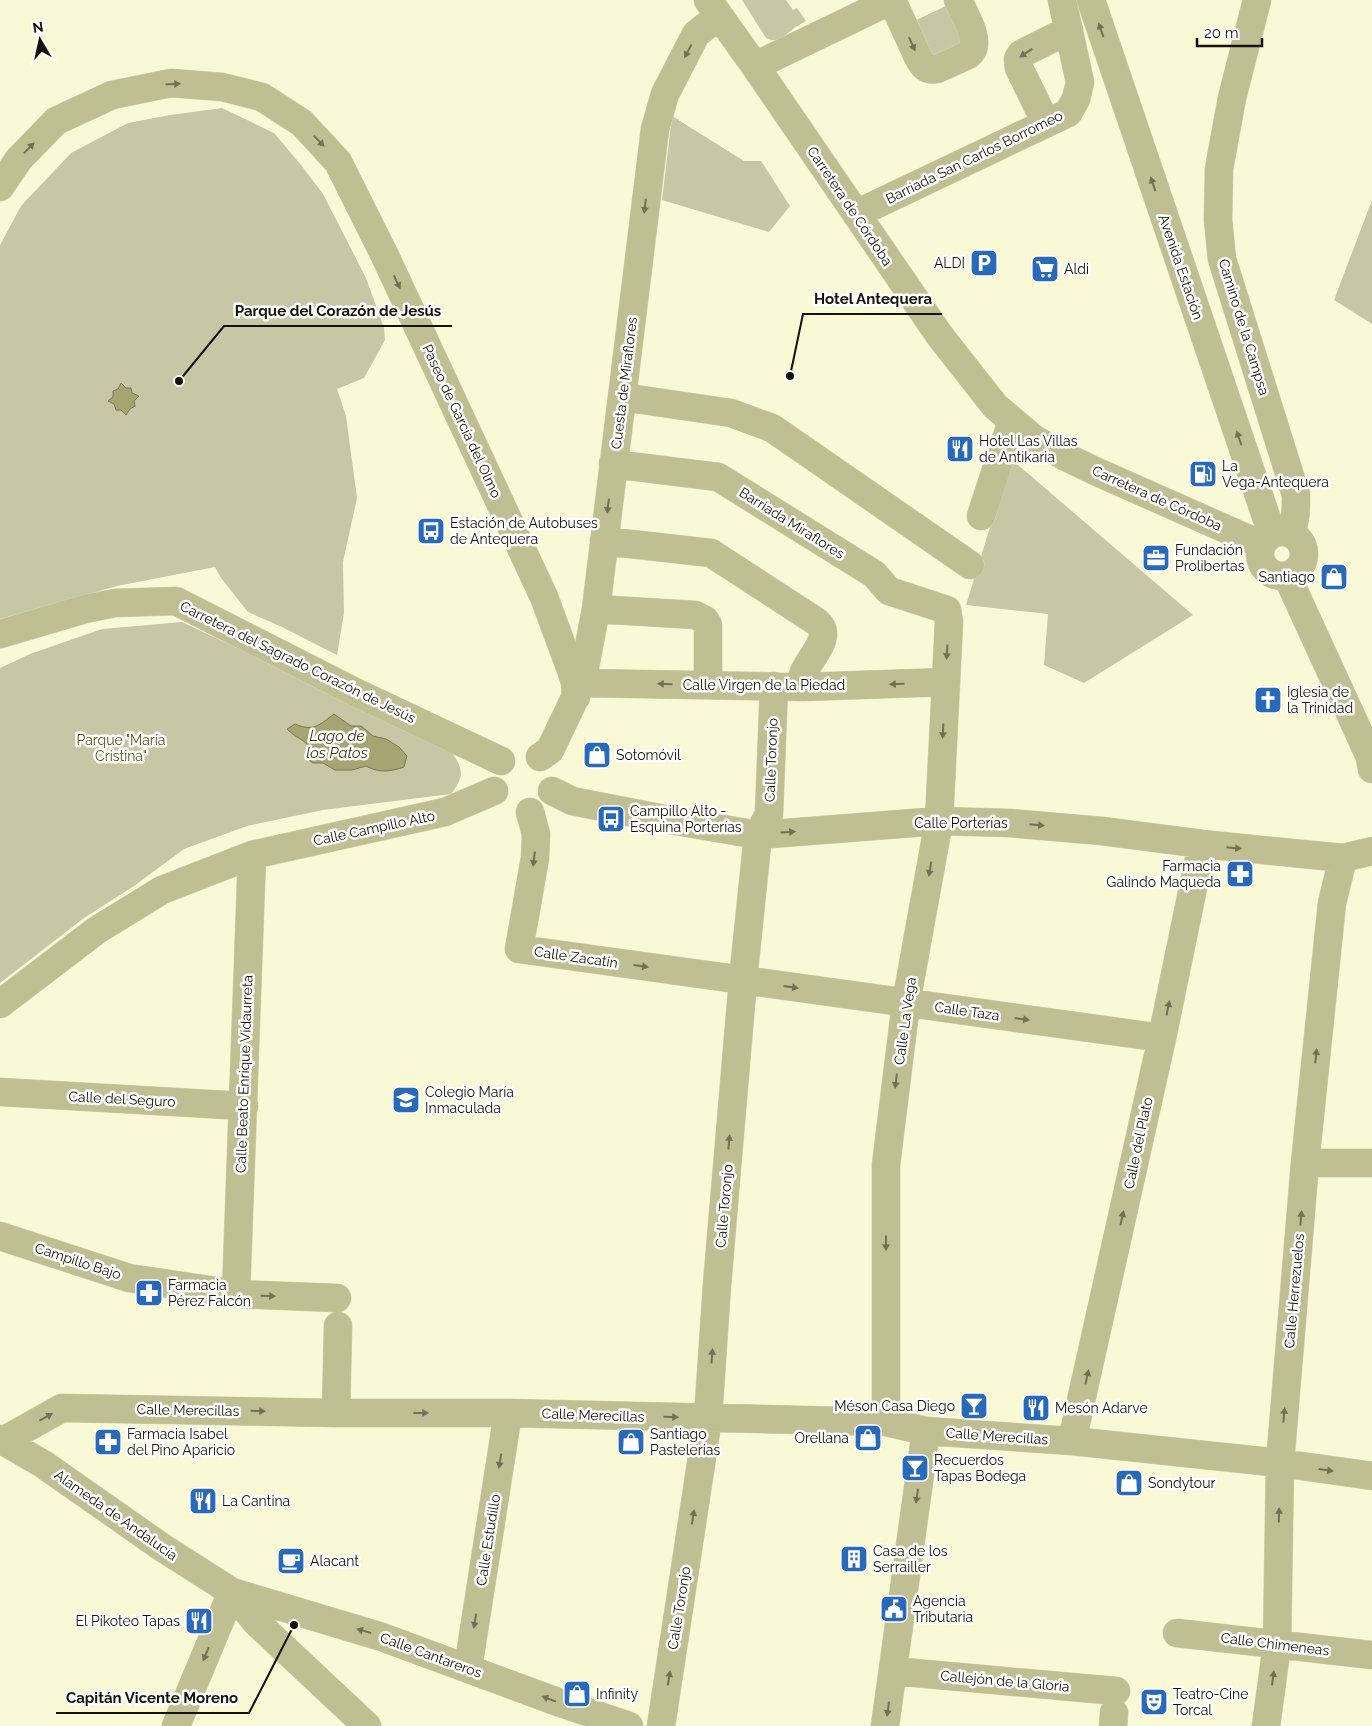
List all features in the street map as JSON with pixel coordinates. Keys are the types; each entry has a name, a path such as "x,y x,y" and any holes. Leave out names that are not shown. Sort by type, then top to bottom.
{"street":[{"path":"756,66 860,7 892,0 923,66 932,70 937,69 968,55 974,48 974,38 958,0"},
{"name":"Barriada San Carlos Borromeo","path":"856,214 1068,113 1076,99 1080,82 1062,0"},
{"name":"Avenida Estación","path":"1091,0 1275,537"},
{"name":"Camino de la Campsa","path":"1257,0 1232,98 1219,169 1218,220 1222,259 1296,495 1295,524 1275,537"},
{"name":"Carretera de Córdoba","path":"715,9 940,336 995,406 1034,439 1088,468 1275,537"},
{"name":"Cuesta de Miraflores","path":"540,757 550,750 579,690 596,609 655,129 665,94 696,34 706,26 715,9"},
{"path":"1046,123 1019,68 1018,59 1021,54 1069,30"},
{"name":"Paseo de García del Olmo","path":"0,187 19,159 56,121 112,94 171,83 222,87 262,97 302,123 338,162 385,256 544,597 579,690"},
{"path":"622,397 731,413 772,428 970,565"},
{"path":"981,516 1012,421"},
{"name":"Barriada Miraflores","path":"613,464 718,477 874,574 889,591 947,610 949,622"},
{"path":"1275,537 1302,541 1305,555 1304,562 1294,573 1287,576 1274,574 1263,566 1260,552 1275,537"},
{"path":"604,541 711,552 817,622 822,628 822,638 803,674 803,687"},
{"path":"1287,576 1370,757 1372,768"},
{"name":"Carretera del Sagrado Corazón de Jesús","path":"0,634 85,609 115,603 176,601 355,692 501,761"},
{"path":"596,609 695,615 702,618 708,625 708,684"},
{"name":"Calle La Vega","path":"886,1422 886,1165 906,1003 939,821 949,622"},
{"name":"Calle Virgen de la Piedad","path":"579,690 708,684 803,687 946,682"},
{"name":"Calle Toronjo","path":"661,1726 708,1418 717,1285 743,980 758,834 769,814 774,686"},
{"path":"519,753 531,753 540,757 550,768 553,776 552,790 546,804 540,809 530,812 514,811 507,808 496,798 492,777 494,769 501,761 519,753"},
{"name":"Calle Porterías","path":"552,790 572,801 664,819 758,834 939,821 1009,822 1343,858 1372,851"},
{"name":"Calle Campillo Alto","path":"0,1004 97,930 162,890 252,854 445,812 494,791"},
{"name":"Calle Zacatín","path":"530,812 536,834 535,858 519,949 743,980"},
{"name":"Calle del Plato","path":"1072,1441 1162,1038 1202,844"},
{"name":"Calle Beato Enrique Vidaurreta","path":"236,1294 252,854"},
{"name":"Calle Herrezuelos","path":"1266,1726 1277,1645 1280,1463 1305,1163 1333,894 1343,858"},
{"name":"Calle Taza","path":"743,980 1162,1038"},
{"name":"Calle del Seguro","path":"0,1092 244,1106"},
{"path":"1305,1163 1372,1162"},
{"name":"Campillo Bajo","path":"0,1236 129,1278 236,1294 337,1298"},
{"path":"336,1413 338,1326"},
{"name":"Calle Merecillas","path":"2,1440 62,1408 336,1413 508,1412 886,1422 926,1431 1072,1441 1280,1463 1372,1476"},
{"name":"Calle Estudillo","path":"468,1668 508,1412"},
{"path":"885,1726 926,1431"},
{"name":"Alameda de Andalucía","path":"2,1440 43,1464 164,1548 232,1592"},
{"path":"176,1726 232,1592 256,1622 367,1726"},
{"name":"Calle Cantareros","path":"232,1592 382,1637 628,1726"},
{"name":"Calle Chimeneas","path":"1177,1633 1372,1655"},
{"name":"Callejón de la Gloria","path":"893,1671 1114,1710"}],"green space":[{"path":"742,0 786,0 793,10 797,8 806,21 777,40 770,40 766,38"},
{"path":"948,5 967,41 931,62 912,22"},
{"path":"222,108 274,133 323,194 366,278 384,328 385,340 364,378 337,389 346,416 357,498 343,562 344,613 337,655 248,612 221,578 215,567 117,586 0,619 0,245 21,206 71,153 128,123"},
{"path":"672,116 744,161 761,161 790,206 769,232 662,200"},
{"path":"1372,200 1372,324 1334,300"},
{"path":"1011,459 1193,615 1084,683 1044,665 1048,614 966,605"},
{"name":"Parque \"María Cristina\"","path":"182,622 376,713 452,753 459,764 461,774 458,783 451,794 323,810 247,826 184,849 134,886 84,918 0,983 0,668 30,654 102,629"}],"water":[{"path":"121,383 126,388 131,388 132,393 139,396 134,401 135,406 126,415 121,410 116,410 114,404 108,401 113,397 113,391 118,389"},
{"name":"Lago de los Patos","path":"334,714 351,726 361,726 373,736 386,739 399,747 407,756 404,767 384,771 366,766 352,770 335,770 323,763 313,763 309,760 310,753 307,744 287,729 295,724 307,727 316,726"}],"place":[{"name":"ALDI","path":"984,263"},
{"name":"Aldi","path":"1045,269"},
{"name":"Hotel Antequera","path":"790,376"},
{"name":"Parque del Corazón de Jesús","path":"179,381"},
{"name":"Hotel Las Villas de Antikaria","path":"960,449"},
{"name":"La Vega-Antequera","path":"1203,474"},
{"name":"Estación de Autobuses de Antequera","path":"431,531"},
{"name":"Fundación Prolibertas","path":"1156,558"},
{"name":"Santiago","path":"1334,577"},
{"name":"Iglesia de la Trinidad","path":"1268,700"},
{"name":"Sotomóvil","path":"597,755"},
{"name":"Campillo Alto - Esquina Porterías","path":"611,819"},
{"name":"Farmacia Galindo Maqueda","path":"1240,874"},
{"name":"Colegio María Inmaculada","path":"406,1100"},
{"name":"Farmacia Pérez Falcón","path":"149,1293"},
{"name":"Méson Casa Diego","path":"974,1406"},
{"name":"Mesón Adarve","path":"1036,1408"},
{"name":"Orellana","path":"868,1438"},
{"name":"Farmacia Isabel del Pino Aparicio","path":"108,1442"},
{"name":"Santiago Pastelerias","path":"631,1442"},
{"name":"Recuerdos Tapas Bodega","path":"915,1468"},
{"name":"Sondytour","path":"1129,1483"},
{"name":"La Cantina","path":"203,1501"},
{"name":"Casa de los Serrailler","path":"854,1559"},
{"name":"Alacant","path":"291,1561"},
{"name":"Agencia Tributaria","path":"894,1609"},
{"name":"El Pikoteo Tapas","path":"199,1621"},
{"name":"Capitán Vicente Moreno","path":"294,1625"},
{"name":"Infinity","path":"577,1694"},
{"name":"Teatro-Cine Torcal","path":"1154,1702"}]}
